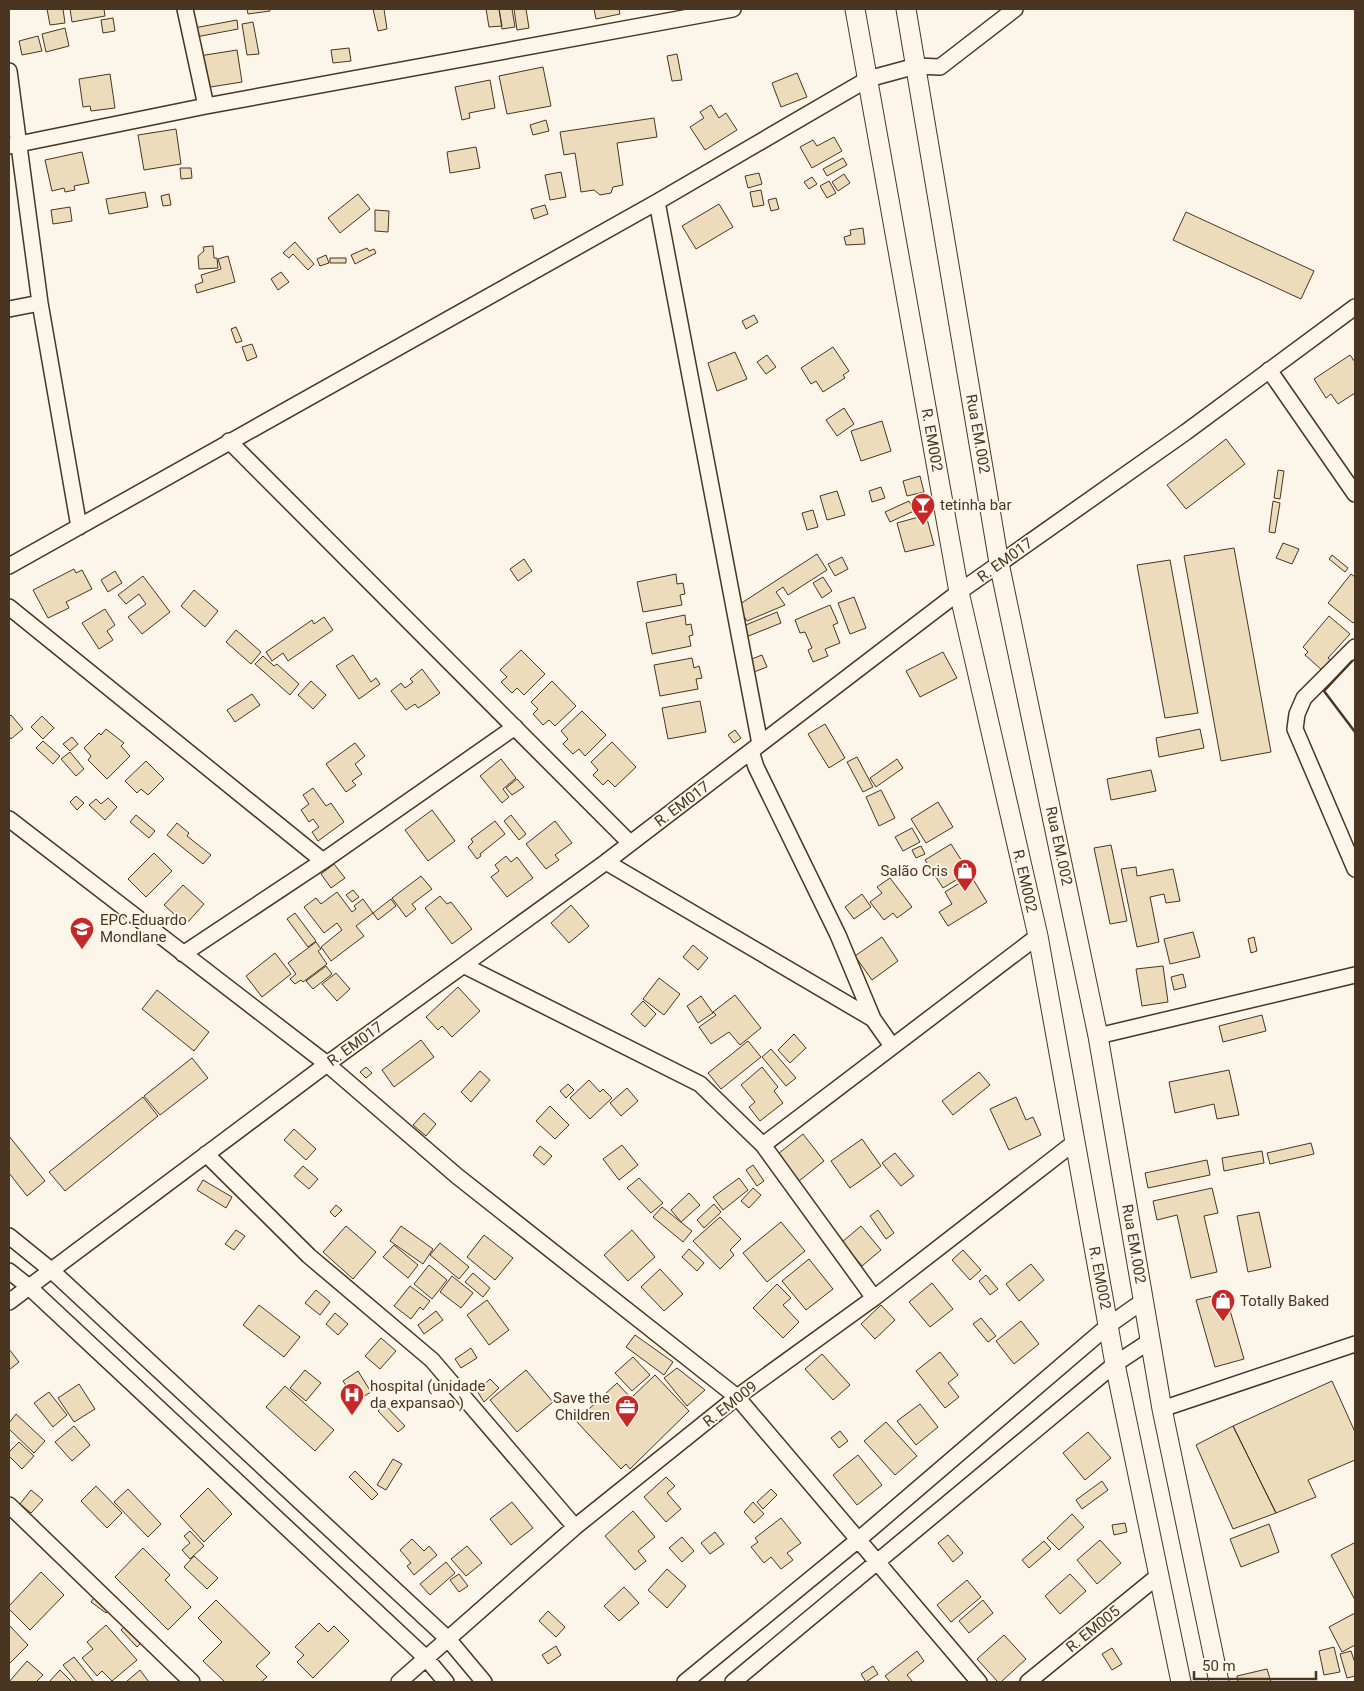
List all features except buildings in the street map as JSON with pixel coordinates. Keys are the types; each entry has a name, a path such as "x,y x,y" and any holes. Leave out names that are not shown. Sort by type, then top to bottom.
{"street":[{"path":"185,9 206,106"},
{"path":"14,145 206,106 733,9"},
{"path":"855,9 868,79"},
{"name":"Rua EM.002","path":"906,9 1000,563 1098,1036 1162,1409 1219,1682"},
{"path":"9,566 656,202 868,79 916,66 940,67 1015,9"},
{"path":"9,71 14,145 79,527"},
{"name":"R. EM002","path":"868,79 959,592 1038,936 1115,1364 1181,1682"},
{"path":"656,202 755,747 756,766 838,936 873,1019 892,1046"},
{"path":"9,309 40,303"},
{"name":"R. EM017","path":"9,1302 327,1064 465,966 606,862 959,592 1186,432 1355,307"},
{"path":"1269,370 1355,494"},
{"path":"229,441 630,843"},
{"path":"9,607 323,861"},
{"path":"1355,646 1304,698 1297,714 1296,729 1355,869"},
{"path":"183,954 323,861 515,727"},
{"path":"9,819 327,1064 456,1176 737,1397 979,1682"},
{"path":"606,862 873,1019"},
{"path":"763,1145 1038,936"},
{"path":"465,966 700,1084 763,1145 874,1298"},
{"path":"1098,1036 1355,975"},
{"name":"R. EM009","path":"399,1682 425,1657 575,1527 737,1397 874,1298 1075,1142"},
{"path":"206,1154 310,1256 432,1360 575,1527"},
{"path":"9,1236 52,1270 448,1639 484,1682"},
{"path":"9,1271 29,1287 425,1657 446,1682"},
{"path":"685,1682 858,1540 1109,1324 1143,1301"},
{"path":"733,1682 1115,1364 1150,1341"},
{"path":"1162,1409 1355,1344"},
{"path":"9,1505 192,1682"},
{"name":"R. EM005","path":"1028,1682 1158,1576"}],"wall":[{"path":"1352,661 1324,691 1355,732"}],"place":[{"name":"tetinha bar","path":"923,526"},
{"name":"Salão Cris","path":"965,892"},
{"name":"EPC Eduardo Mondlane","path":"82,950"},
{"name":"Totally Baked","path":"1223,1322"},
{"name":"hospital (unidade da expansao )","path":"352,1416"},
{"name":"Save the Children","path":"627,1428"}]}
